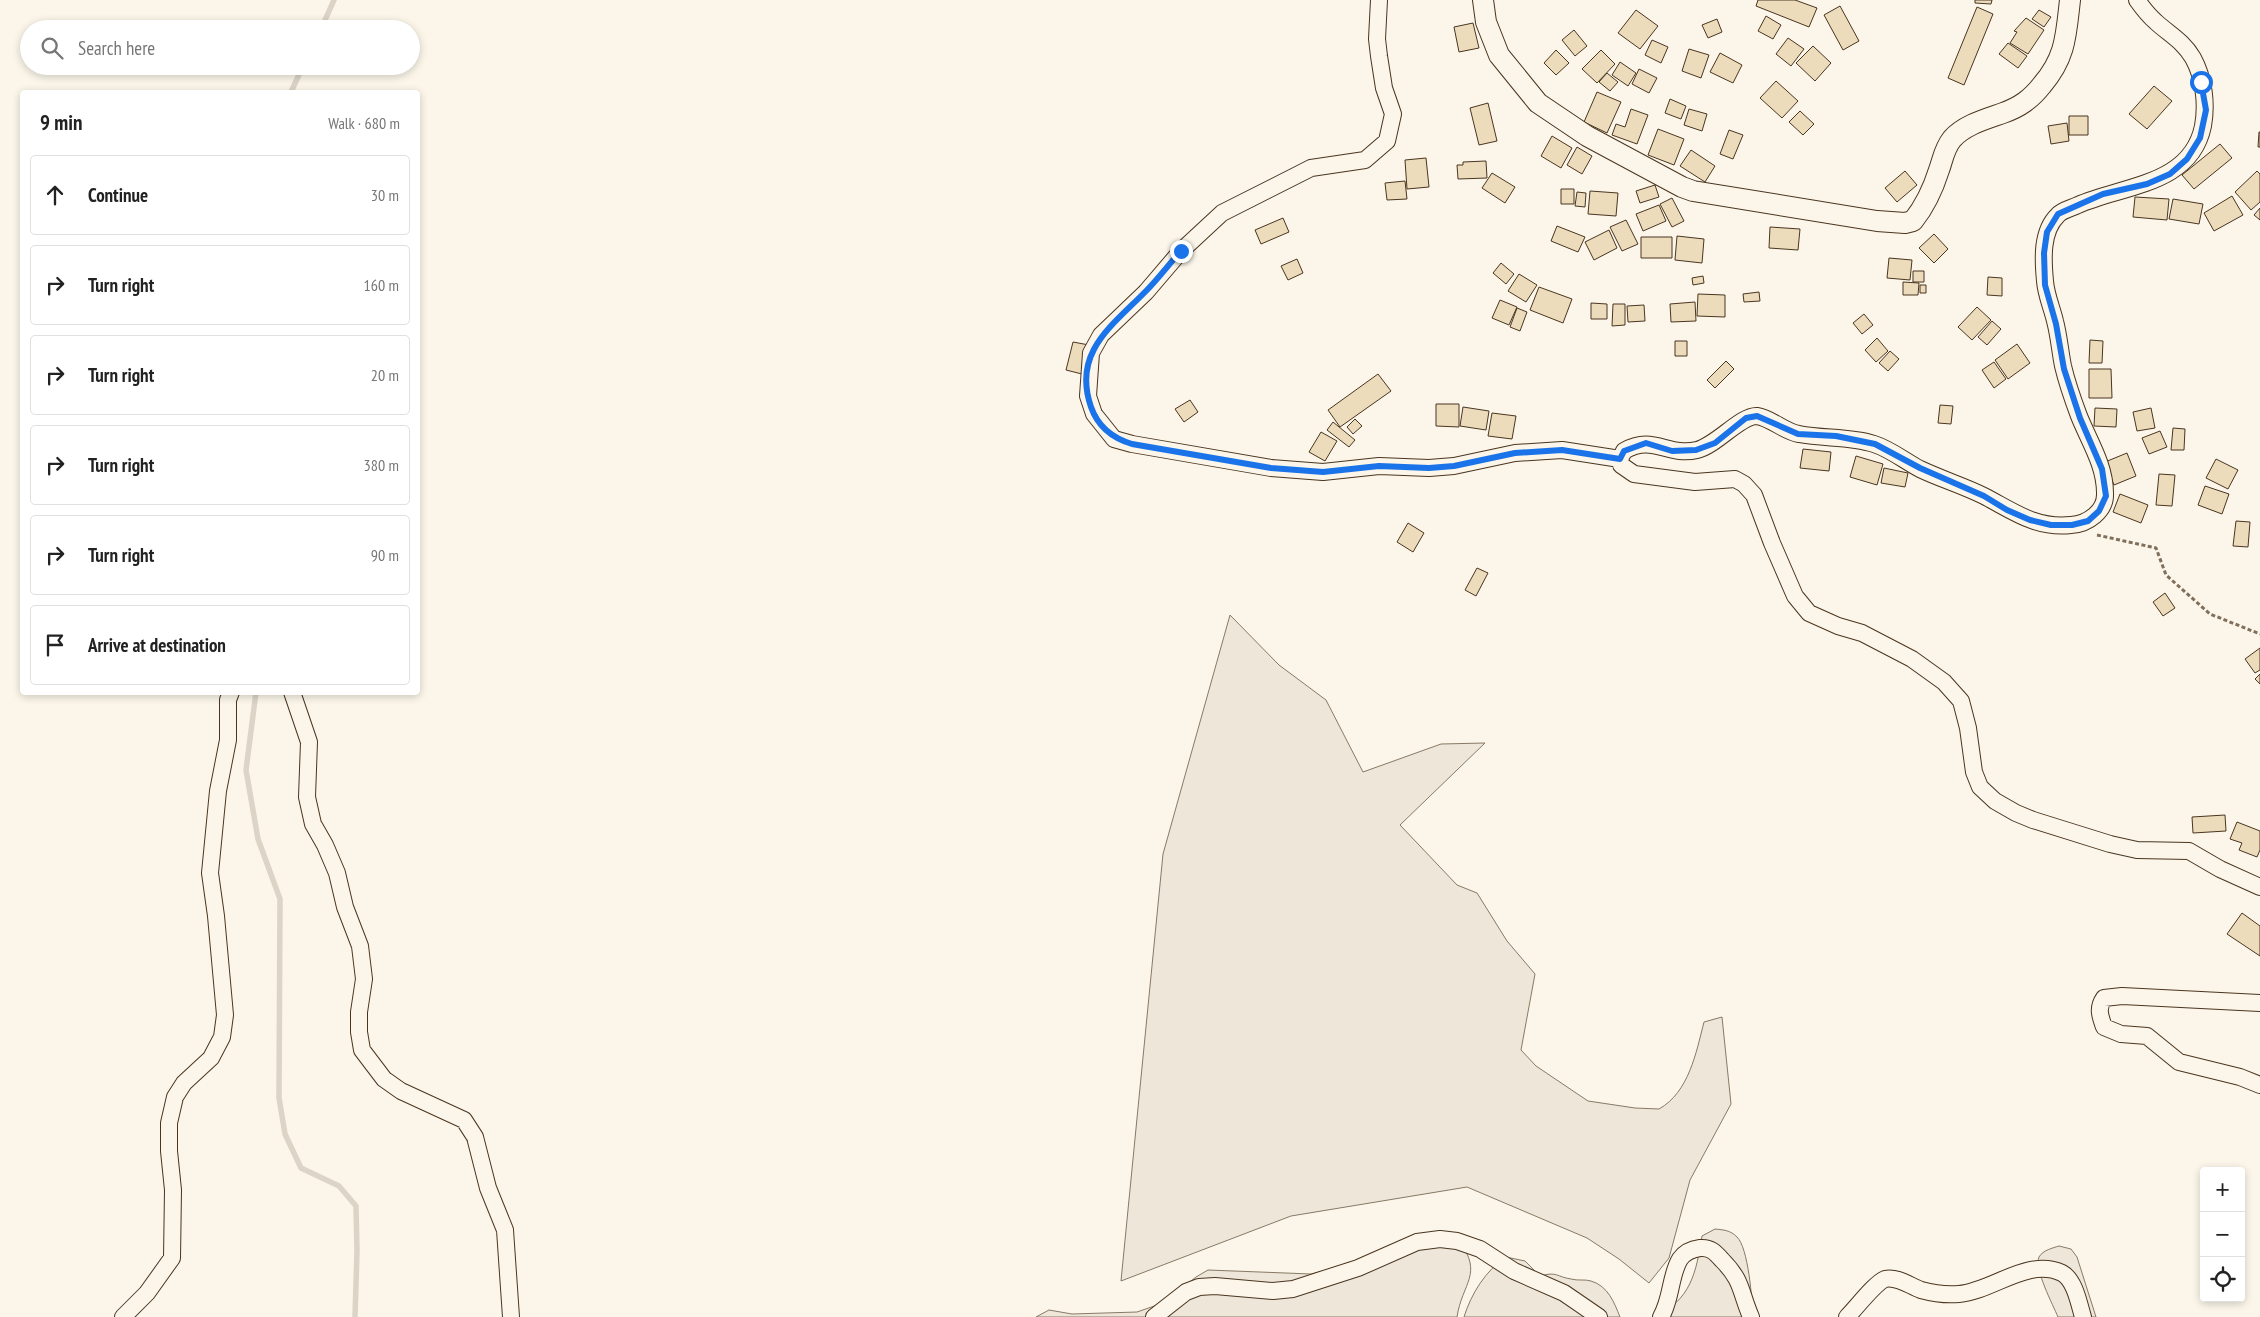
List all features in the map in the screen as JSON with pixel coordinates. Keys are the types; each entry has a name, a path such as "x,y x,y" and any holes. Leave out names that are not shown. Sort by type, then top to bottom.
{"street":[{"path":"1379,0 1378,56 1384,88 1393,114 1387,142 1365,160 1311,168 1294,178 1252,196 1222,213 1181,251 1146,292 1101,335 1091,353 1088,372 1088,396 1094,414 1114,439 1132,444 1288,470 1323,472 1379,466 1429,468 1454,466 1515,453 1562,450 1620,459"},
{"path":"1483,0 1486,22 1499,55 1538,103 1587,136 1682,188 1693,192 1877,221 1905,223 1913,221 1930,195 1944,150 1954,138 1967,128 2029,101 2054,71 2061,56 2067,32 2070,0"},
{"path":"2137,0 2156,22 2180,40 2194,59 2201,82 2206,110 2200,138 2187,159 2170,174 2147,184 2103,194 2058,214 2047,232 2044,253 2045,285 2056,324 2064,369 2080,418 2102,469 2106,496 2099,511 2088,521 2072,525 2051,525 2030,520 2007,510 1984,496 1920,468 1875,444 1836,436 1798,434 1757,416 1746,418 1715,443 1696,450 1672,451 1646,443 1624,451 1620,459 1621,465 1634,474 1695,482 1735,479 1744,484 1754,495 1795,596 1810,613 1875,639 1912,659 1944,682 1960,701 1968,728 1974,772 1980,787 1995,801 2016,813 2034,820 2110,844 2137,850 2189,851 2220,869 2260,887"},
{"path":"123,1317 147,1293 172,1258 173,1190 169,1151 169,1123 175,1097 184,1083 211,1058 222,1037 225,1015 210,873 218,790 228,740 228,700 230,695"},
{"path":"293,695 309,742 307,797 313,824 325,845 337,873 345,907 360,946 364,979 359,1012 359,1032 362,1050 384,1079 401,1091 464,1120 475,1137 488,1188 505,1230 511,1317"},
{"path":"2260,1003 2122,996 2104,998 2100,1004 2099,1014 2104,1027 2121,1034 2147,1036 2179,1062 2240,1077 2260,1085"},
{"path":"1154,1317 1186,1292 1199,1287 1215,1286 1273,1291 1293,1289 1358,1268 1417,1242 1440,1239 1465,1243 1480,1249 1514,1271 1564,1293 1599,1317"},
{"path":"1661,1317 1670,1298 1679,1260 1693,1249 1707,1248 1716,1252 1734,1271 1742,1285 1751,1317"},
{"path":"1848,1317 1877,1284 1885,1279 1895,1279 1923,1290 1958,1294 1987,1288 2024,1272 2044,1270 2060,1272 2069,1279 2083,1317"}],"path":[{"path":"2072,525 2087,532 2156,548 2166,575 2210,614 2260,634"}],"shaded area":[{"path":"1230,615 1279,665 1326,700 1363,772 1441,744 1485,743 1400,825 1457,885 1477,893 1507,941 1535,974 1521,1050 1536,1066 1588,1101 1635,1108 1659,1109 1678,1093 1690,1071 1704,1022 1722,1017 1731,1104 1690,1180 1669,1258 1649,1283 1619,1259 1587,1238 1467,1187 1291,1216 1121,1281 1163,854"},
{"path":"1715,1229 1732,1233 1741,1243 1749,1275 1752,1317 1654,1317 1666,1310 1684,1294 1694,1273 1702,1236"},
{"path":"1459,1241 1470,1262 1471,1271 1457,1317 1036,1317 1049,1310 1072,1314 1137,1312 1163,1303 1208,1270 1311,1274 1365,1260"},
{"path":"2059,1246 2071,1249 2077,1257 2096,1317 2058,1317 2041,1278 2038,1263 2039,1257 2043,1253"},
{"path":"1506,1257 1525,1261 1540,1276 1554,1274 1574,1280 1589,1280 1597,1283 1610,1295 1620,1317 1464,1317 1480,1283"}],"building":[{"path":"1758,0 1795,0 1817,8 1809,27 1756,6"},
{"path":"1975,0 1992,0 1991,4 1975,3"},
{"path":"1840,6 1859,41 1843,50 1824,15"},
{"path":"1977,7 1993,14 1964,85 1948,78"},
{"path":"1636,10 1658,26 1640,49 1618,33"},
{"path":"2039,10 2051,17 2044,27 2032,19"},
{"path":"1766,16 1781,25 1773,39 1758,31"},
{"path":"2026,18 2044,30 2028,54 2010,43 2017,32 2014,31"},
{"path":"1717,19 1722,32 1708,38 1702,25"},
{"path":"1473,23 1479,48 1459,52 1454,27"},
{"path":"1574,30 1587,46 1575,56 1562,40"},
{"path":"1788,38 1804,49 1791,66 1776,54"},
{"path":"1652,40 1668,47 1661,63 1645,55"},
{"path":"2008,43 2027,56 2018,68 1999,54"},
{"path":"1813,46 1831,63 1815,81 1796,63"},
{"path":"1689,49 1709,55 1701,78 1682,71"},
{"path":"1556,50 1569,63 1556,75 1544,63"},
{"path":"1601,50 1615,64 1597,83 1582,69"},
{"path":"1720,53 1742,65 1733,83 1710,72"},
{"path":"1620,62 1636,73 1628,86 1612,75"},
{"path":"1639,69 1657,78 1649,93 1632,84"},
{"path":"1607,73 1618,82 1610,91 1599,82"},
{"path":"1776,81 1798,101 1782,118 1760,98"},
{"path":"2154,86 2172,101 2147,129 2129,114"},
{"path":"1597,92 1621,102 1607,133 1584,122"},
{"path":"1670,99 1686,106 1681,119 1665,113"},
{"path":"1488,103 1497,141 1479,145 1470,108"},
{"path":"1631,109 1648,115 1637,144 1612,135 1616,124 1625,127"},
{"path":"1689,109 1707,114 1702,131 1684,125"},
{"path":"1800,111 1814,124 1803,135 1789,122"},
{"path":"2069,116 2088,116 2088,135 2069,135"},
{"path":"2067,123 2069,141 2051,144 2048,126"},
{"path":"1658,129 1684,139 1674,165 1648,155"},
{"path":"1729,130 1743,135 1733,159 1720,154"},
{"path":"2259,132 2260,147 2258,147"},
{"path":"1552,136 1572,148 1561,168 1541,156"},
{"path":"2220,144 2232,158 2194,189 2182,175"},
{"path":"1577,147 1592,156 1582,174 1567,165"},
{"path":"1691,150 1715,166 1705,182 1680,166"},
{"path":"1426,158 1429,187 1407,189 1405,160"},
{"path":"1486,161 1487,178 1458,179 1457,165 1463,165 1463,162"},
{"path":"1905,171 1917,185 1897,202 1885,188"},
{"path":"2257,171 2260,174 2260,202 2251,210 2235,192"},
{"path":"1492,173 1515,187 1505,203 1482,188"},
{"path":"1405,181 1407,199 1387,200 1385,183"},
{"path":"1655,185 1659,197 1640,203 1636,191"},
{"path":"1561,189 1574,189 1574,204 1561,204"},
{"path":"1590,191 1618,193 1616,216 1588,214"},
{"path":"1577,192 1586,193 1585,207 1575,206"},
{"path":"2232,196 2243,215 2214,231 2204,213"},
{"path":"2135,197 2169,199 2167,220 2133,217"},
{"path":"1672,198 1684,221 1672,227 1660,204"},
{"path":"2173,199 2203,204 2199,224 2169,219"},
{"path":"1659,205 1666,221 1643,231 1636,214"},
{"path":"2260,208 2260,220 2254,215"},
{"path":"1283,218 1289,232 1261,244 1255,230"},
{"path":"1626,220 1638,244 1622,251 1610,227"},
{"path":"1557,226 1585,237 1578,252 1551,241"},
{"path":"1770,227 1800,229 1798,250 1769,248"},
{"path":"1609,230 1617,248 1594,260 1585,242"},
{"path":"1934,234 1948,249 1934,263 1919,248"},
{"path":"1677,236 1704,239 1702,263 1675,260"},
{"path":"1641,237 1672,237 1672,258 1641,258"},
{"path":"1889,258 1912,260 1910,280 1887,278"},
{"path":"1297,259 1303,273 1288,280 1281,266"},
{"path":"1501,263 1514,274 1506,284 1493,273"},
{"path":"1913,271 1924,271 1924,282 1913,282"},
{"path":"1519,274 1537,285 1526,302 1508,291"},
{"path":"1703,276 1704,283 1693,285 1692,278"},
{"path":"1988,277 2002,278 2002,296 1987,295"},
{"path":"1903,282 1919,283 1918,295 1903,295"},
{"path":"1920,285 1926,285 1926,293 1920,293"},
{"path":"1539,287 1572,299 1563,323 1530,310"},
{"path":"1759,292 1760,301 1744,302 1743,294"},
{"path":"1698,294 1725,295 1725,317 1697,316"},
{"path":"1500,300 1517,307 1509,325 1492,318"},
{"path":"1695,302 1696,321 1671,322 1670,304"},
{"path":"1591,303 1607,304 1607,319 1591,319"},
{"path":"1613,304 1625,304 1625,325 1612,326"},
{"path":"1644,305 1645,321 1628,322 1627,306"},
{"path":"1977,307 1991,320 1972,340 1958,327"},
{"path":"1517,308 1527,312 1520,331 1510,327"},
{"path":"1864,314 1873,325 1862,334 1853,323"},
{"path":"1992,321 2001,329 1987,345 1978,337"},
{"path":"1877,338 1888,351 1876,362 1865,350"},
{"path":"2090,340 2103,341 2102,363 2089,363"},
{"path":"1675,341 1687,341 1687,356 1675,356"},
{"path":"1073,342 1089,345 1082,374 1066,370"},
{"path":"2017,344 2030,363 2008,379 1995,360"},
{"path":"1890,351 1899,359 1888,371 1879,363"},
{"path":"1726,361 1734,369 1715,388 1707,380"},
{"path":"1994,362 2006,379 1994,388 1982,370"},
{"path":"2089,369 2111,369 2112,398 2089,398"},
{"path":"1378,374 1391,391 1340,427 1328,410"},
{"path":"1190,400 1198,412 1184,422 1175,409"},
{"path":"1436,404 1459,404 1459,427 1436,426"},
{"path":"1940,405 1953,406 1951,424 1938,423"},
{"path":"1463,407 1489,411 1486,430 1460,426"},
{"path":"2095,408 2117,409 2116,427 2094,426"},
{"path":"2151,408 2155,428 2137,431 2133,412"},
{"path":"1492,413 1516,416 1512,439 1488,436"},
{"path":"1355,419 1362,426 1353,434 1347,427"},
{"path":"1333,422 1355,440 1349,447 1327,430"},
{"path":"2173,428 2185,429 2184,450 2171,450"},
{"path":"2160,431 2167,447 2149,454 2142,438"},
{"path":"1321,432 1337,441 1325,461 1309,452"},
{"path":"1803,449 1831,452 1829,471 1800,468"},
{"path":"2127,453 2136,476 2114,485 2105,462"},
{"path":"1856,456 1883,464 1877,485 1850,477"},
{"path":"2216,459 2238,470 2228,489 2206,478"},
{"path":"1884,468 1908,473 1905,487 1881,483"},
{"path":"2159,474 2175,475 2172,506 2156,505"},
{"path":"2205,486 2229,494 2222,514 2198,505"},
{"path":"2120,494 2148,505 2141,523 2113,512"},
{"path":"2236,521 2250,522 2248,547 2233,546"},
{"path":"1408,523 1424,533 1413,552 1397,542"},
{"path":"1477,568 1488,573 1476,596 1465,590"},
{"path":"2165,593 2175,608 2163,616 2153,602"},
{"path":"2260,648 2260,670 2255,673 2245,659"},
{"path":"2260,674 2260,684 2255,679"},
{"path":"2225,815 2226,831 2193,833 2192,817"},
{"path":"2237,822 2260,831 2260,850 2257,857 2239,850 2242,843 2230,839"},
{"path":"2242,913 2260,926 2260,956 2227,934"}],"waterway":[{"path":"325,20 334,0"},
{"path":"292,90 299,75"},
{"path":"256,695 246,770 258,839 280,899 279,1098 285,1134 301,1168 339,1186 356,1206 355,1317"}],"route":[{"path":"1181,251 1146,292 1101,335 1091,353 1088,372 1088,396 1094,414 1114,439 1243,464 1323,472 1379,466 1429,468 1454,466 1515,453 1562,450 1620,459 1624,451 1630,447 1646,443 1672,451 1696,450 1715,443 1746,418 1757,416 1798,434 1836,436 1875,444 1920,468 1984,496 2007,510 2030,520 2051,525 2072,525 2088,521 2099,511 2106,496 2102,469 2080,418 2064,369 2056,324 2045,285 2044,253 2047,232 2058,214 2103,194 2147,184 2170,174 2187,159 2200,138 2206,110 2201,82"}]}
